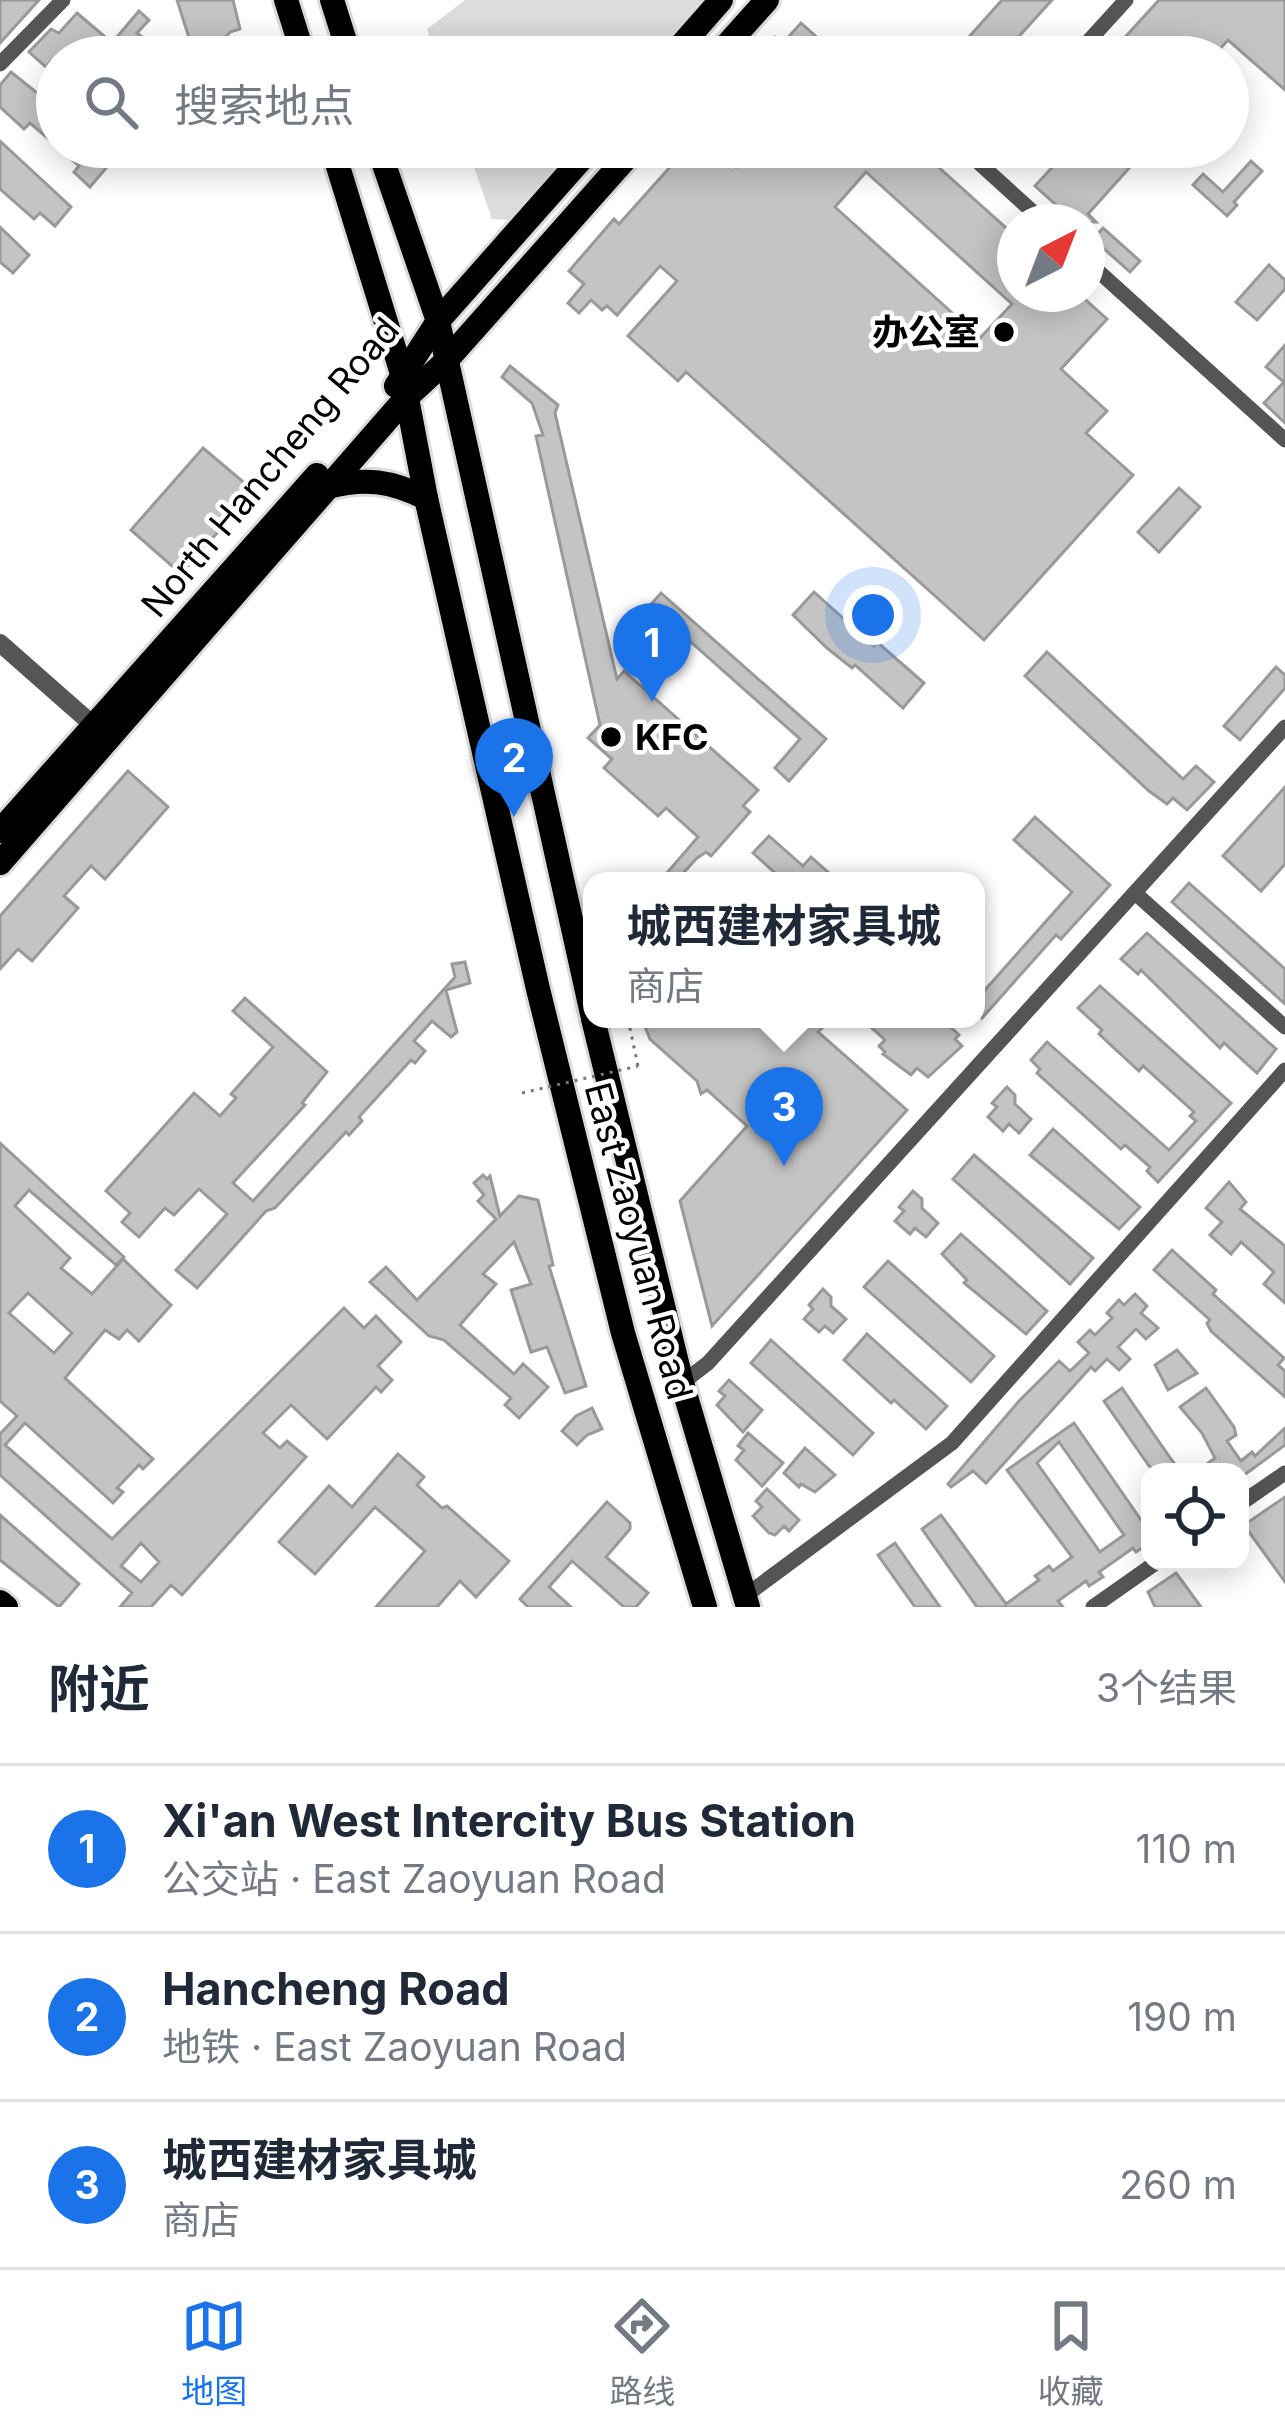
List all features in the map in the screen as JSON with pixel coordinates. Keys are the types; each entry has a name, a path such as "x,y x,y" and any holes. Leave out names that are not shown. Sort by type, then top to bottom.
{"main road":[{"path":"286,0 297,36"},
{"path":"332,0 343,36"},
{"path":"689,36 721,0"},
{"path":"735,36 767,0"},
{"name":"East Zaoyuan Road","path":"338,168 404,388 509,868 622,1333 705,1607"},
{"name":"East Zaoyuan Road","path":"385,168 438,321 583,972"},
{"name":"North Hancheng Road","path":"0,831 102,732 328,488 404,388 438,321 573,168"},
{"name":"North Hancheng Road","path":"0,862 102,732 404,388 445,362 617,168"},
{"path":"328,488 354,480 393,482 426,498"},
{"name":"East Zaoyuan Road","path":"596,1028 682,1383 747,1602"}],"street":[{"path":"0,64 63,0"},
{"path":"1093,36 1126,0"},
{"path":"985,168 1024,204"},
{"path":"1105,277 1285,440"},
{"path":"0,643 102,732"},
{"path":"682,1383 708,1363 1285,727"},
{"path":"1135,893 1285,1027"},
{"path":"747,1602 952,1443 1285,1070"},
{"path":"1249,1498 1285,1473"},
{"path":"1093,1607 1144,1571"}],"path":[{"path":"522,1093 638,1066 630,1028"}],"shaded area":[{"path":"465,0 702,0 670,36 430,36 427,29"},
{"path":"474,168 554,168 508,220 492,219"}],"building":[{"path":"0,0 39,0 0,43"},
{"path":"177,0 233,0 240,29 227,36 188,36"},
{"path":"1002,0 1052,0 1019,36 970,36"},
{"path":"1159,0 1285,0 1285,90 1249,58 1249,36 1126,36"},
{"path":"139,11 149,20 137,33 141,36 118,36"},
{"path":"77,13 104,36 44,36 51,29 59,33"},
{"path":"801,23 815,36 789,36"},
{"path":"11,72 36,92 36,128 30,123 24,129 0,107 0,85"},
{"path":"0,141 71,207 55,226 40,213 34,219 0,189"},
{"path":"1249,163 1262,171 1227,216 1193,185 1203,174 1223,192"},
{"path":"77,168 106,168 90,187 74,172"},
{"path":"669,168 939,168 997,220 997,290 866,172 835,207 980,338 1004,312 1099,312 1107,319 1061,369 1107,411 1086,433 1133,475 984,640 686,372 678,381 628,336 677,281 660,266 617,315 591,300 579,313 568,303 584,284 569,271 614,219 619,224"},
{"path":"1052,168 1129,168 1097,204 1055,204 1035,186"},
{"path":"0,227 29,255 13,273 0,262"},
{"path":"1105,230 1140,261 1130,272 1105,250"},
{"path":"1269,265 1285,280 1285,289 1257,320 1236,302"},
{"path":"1285,345 1285,423 1264,403 1284,382 1266,367"},
{"path":"510,366 558,405 555,413 617,679 624,671 758,790 743,806 750,812 711,856 706,852 684,872 668,872 698,837 666,808 658,816 604,768 612,759 588,738 600,725 536,436 543,435 532,403 502,377"},
{"path":"203,448 254,491 181,574 131,530"},
{"path":"1179,488 1200,507 1159,552 1138,532"},
{"path":"814,592 924,683 903,708 793,615"},
{"path":"661,593 826,739 789,781 775,768 800,739 665,619 638,648 624,635"},
{"path":"1047,652 1183,779 1196,766 1214,782 1187,810 1173,798 1167,804 1149,791 1025,676"},
{"path":"1276,667 1285,675 1285,688 1240,740 1224,726"},
{"path":"128,771 168,807 105,879 91,866 64,896 78,908 32,961 18,949 0,969 0,916"},
{"path":"1285,787 1285,864 1261,891 1223,856"},
{"path":"1035,817 1110,885 1061,939 1056,935 985,1015 985,990 1072,892 1014,840"},
{"path":"769,836 803,866 811,857 828,872 774,872 753,853"},
{"path":"1189,883 1285,969 1285,1004 1172,902"},
{"path":"1147,933 1276,1049 1257,1073 1224,1043 1220,1048 1141,970 1138,974 1121,959"},
{"path":"465,962 470,983 446,990 457,1032 451,1037 432,1021 414,1041 425,1051 415,1063 411,1060 359,1117 362,1121 349,1135 346,1132 275,1208 266,1211 197,1288 176,1270 227,1214 199,1189 174,1215 165,1208 139,1237 122,1222 130,1213 106,1191 194,1093 220,1116 236,1098 231,1094 273,1047 233,1011 245,998 327,1072 302,1103 305,1105 233,1183 253,1201 455,977 452,964"},
{"path":"1100,986 1231,1103 1158,1182 1147,1171 1150,1167 1125,1145 1121,1149 1037,1073 1040,1069 1031,1060 1047,1042 1169,1150 1196,1121 1190,1116 1194,1112 1143,1066 1139,1071 1078,1008"},
{"path":"646,1028 822,1028 818,1032 907,1110 712,1326 680,1201 747,1126 707,1090 701,1094 697,1081 650,1039"},
{"path":"872,1028 952,1028 962,1046 928,1077 917,1068 911,1075 883,1054 879,1046 885,1040"},
{"path":"1007,1087 1015,1095 1015,1104 1031,1119 1019,1133 1009,1124 1003,1131 988,1117 997,1107 992,1103"},
{"path":"1053,1129 1140,1207 1119,1229 1030,1155"},
{"path":"0,1143 124,1257 116,1265 29,1190 15,1206 70,1258 61,1268 92,1294 123,1259 171,1305 139,1341 127,1330 119,1339 105,1330 65,1378 153,1459 143,1469 139,1465 117,1488 123,1492 113,1503 25,1423 5,1445 112,1539 344,1308 364,1328 376,1316 401,1342 378,1366 392,1380 381,1392 376,1387 327,1439 291,1405 263,1433 280,1448 287,1441 306,1457 182,1595 171,1585 151,1607 120,1607 132,1593 0,1475 0,1434 17,1416 0,1401","holes":["28,1293 72,1333 54,1353 9,1313","141,1543 159,1562 141,1582 121,1566"]},
{"path":"974,1155 1093,1258 1070,1284 953,1179"},
{"path":"483,1175 490,1176 500,1216 519,1196 538,1200 553,1265 549,1266 586,1386 565,1393 547,1347 531,1352 511,1290 531,1284 514,1242 483,1274 496,1284 460,1325 514,1374 523,1364 548,1387 519,1418 505,1405 511,1398 444,1340 429,1336 370,1282 386,1267 417,1300 496,1219 478,1201 484,1195 474,1183"},
{"path":"1229,1182 1246,1202 1240,1209 1285,1246 1285,1303 1264,1284 1274,1272 1241,1242 1231,1254 1210,1235 1222,1222 1206,1208"},
{"path":"913,1191 938,1223 926,1237 915,1228 910,1234 895,1221 904,1211 899,1207"},
{"path":"961,1234 1047,1311 1026,1334 964,1283 967,1280 942,1254"},
{"path":"1172,1250 1284,1358 1278,1365 1285,1371 1285,1397 1211,1331 1210,1320 1154,1270"},
{"path":"888,1261 994,1356 971,1382 864,1287"},
{"path":"823,1289 831,1297 831,1306 846,1319 833,1333 825,1326 819,1332 804,1319"},
{"path":"1135,1294 1147,1306 1141,1313 1158,1328 1146,1339 1136,1329 1118,1347 1130,1359 1119,1370 1107,1359 1095,1371 1091,1367 986,1483 973,1471 951,1487 948,1484 1019,1401 1059,1361 1070,1371 1089,1353 1078,1342 1090,1330 1095,1335 1112,1318 1107,1313 1119,1300 1124,1305"},
{"path":"867,1334 947,1406 926,1429 844,1360"},
{"path":"771,1340 873,1433 853,1455 751,1363"},
{"path":"1177,1350 1197,1373 1168,1390 1155,1365"},
{"path":"729,1380 762,1410 743,1432 717,1405 725,1396 719,1391"},
{"path":"1122,1388 1175,1463 1147,1463 1104,1401"},
{"path":"1206,1388 1234,1427 1236,1435 1227,1441 1241,1461 1252,1452 1255,1456 1285,1428 1285,1445 1249,1471 1249,1463 1208,1463 1215,1458 1180,1407"},
{"path":"592,1408 602,1429 577,1445 562,1431"},
{"path":"1074,1423 1141,1520 1141,1549 1136,1552 1133,1548 1099,1572 1103,1577 1089,1586 1086,1581 1058,1601 1063,1607 977,1607 922,1529 941,1515 1006,1604 1039,1580 1035,1576 1049,1566 1053,1571 1072,1557 1007,1470","holes":["1059,1442 1124,1535 1100,1552 1037,1463"]},
{"path":"748,1433 783,1463 762,1486 736,1460 744,1450 738,1446"},
{"path":"805,1448 835,1475 815,1492 799,1487 784,1473"},
{"path":"398,1454 424,1477 417,1485 509,1561 476,1597 460,1581 437,1607 376,1607 425,1551 375,1507 315,1574 279,1542 329,1486 352,1507"},
{"path":"767,1489 799,1520 789,1531 784,1526 775,1535 769,1533 753,1516 762,1507 756,1501"},
{"path":"1285,1497 1285,1582 1249,1532 1249,1522"},
{"path":"607,1502 630,1523 630,1529 606,1557 648,1593 636,1607 624,1607 572,1561 549,1587 571,1607 528,1607 520,1599"},
{"path":"0,1515 79,1584 59,1607 0,1560"},
{"path":"895,1543 940,1607 915,1607 878,1555"},
{"path":"1176,1573 1201,1607 1155,1607 1148,1592"}],"place":[{"name":"办公室","path":"1004,332"},
{"name":"Xi'an West Intercity Bus Station","path":"652,702"},
{"name":"KFC","path":"611,737"},
{"name":"Hancheng Road","path":"514,817"},
{"name":"城西建材家具城","path":"784,1166"}]}
